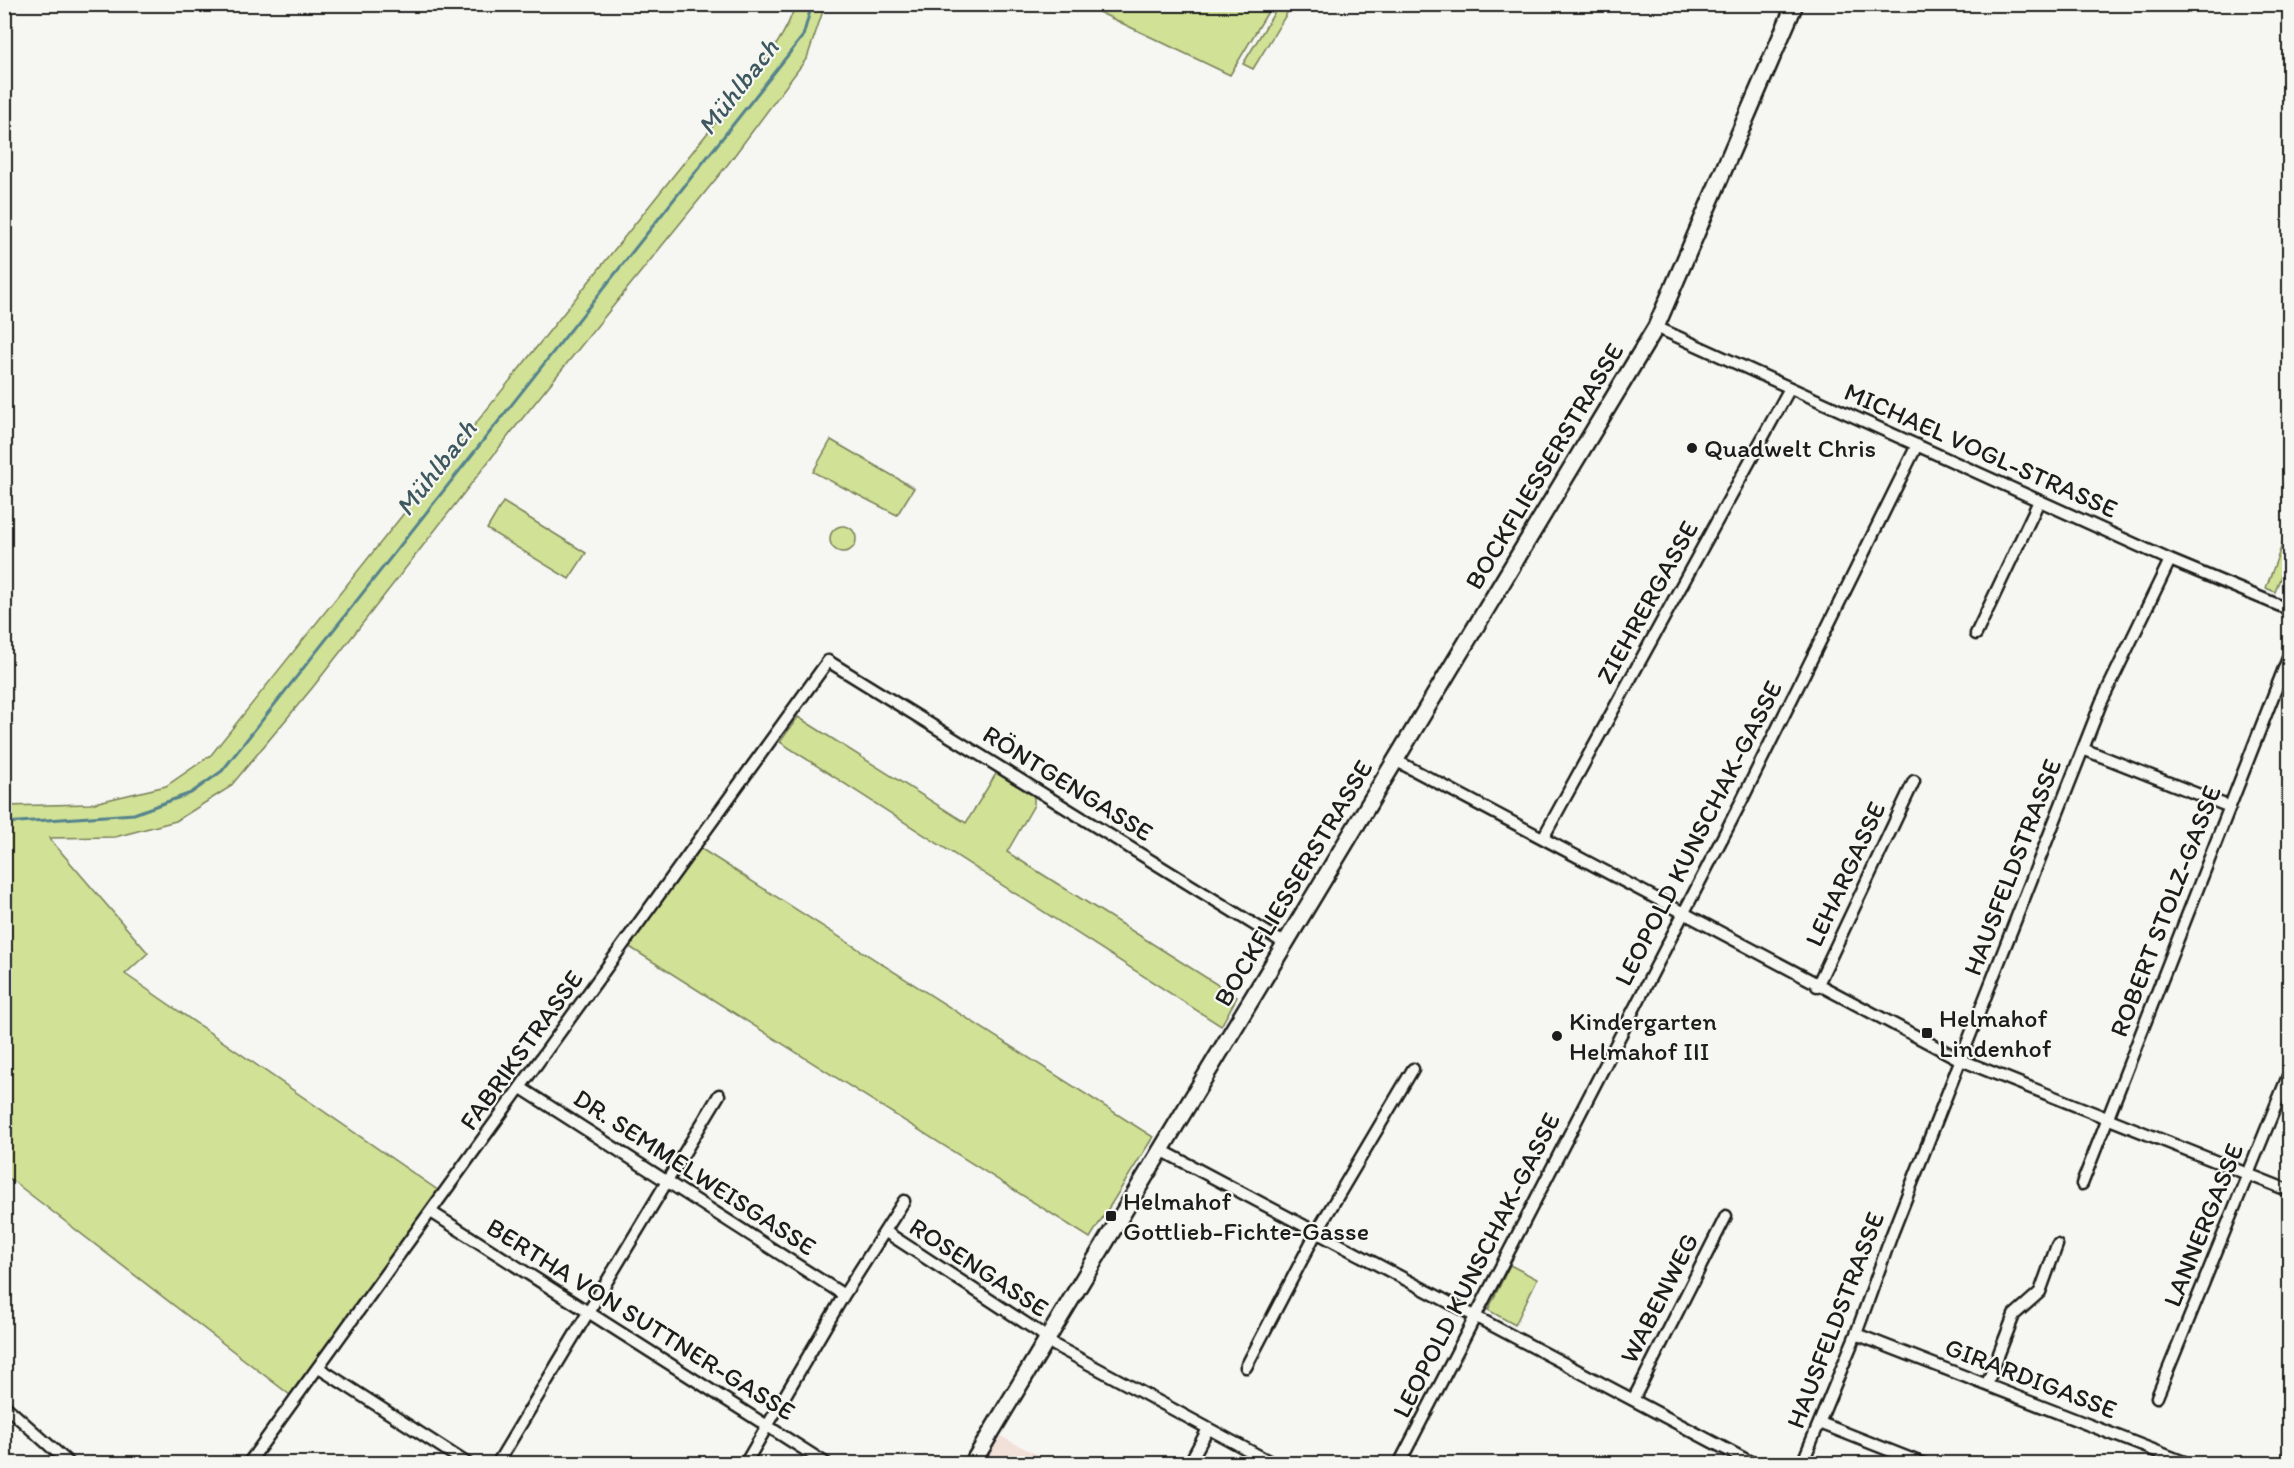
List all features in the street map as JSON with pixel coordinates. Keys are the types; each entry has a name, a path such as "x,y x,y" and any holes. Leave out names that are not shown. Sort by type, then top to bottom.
{"main road":[{"name":"BOCKFLIESSERSTRASSE","path":"972,1464 1656,327 1795,4"}],"street":[{"name":"MICHAEL VOGL-STRASSE","path":"1656,327 2170,560 2289,610"},
{"name":"ZIEHRERGASSE","path":"1543,838 1790,388"},
{"name":"LEOPOLD KUNSCHAK-GASSE","path":"1399,1464 1752,779 1917,445"},
{"path":"1977,634 2039,501"},
{"name":"HAUSFELDSTRASSE","path":"1802,1464 1856,1335 1892,1234 2101,703 2170,560"},
{"name":"ROBERT STOLZ-GASSE","path":"2082,1184 2289,653"},
{"name":"RÖNTGENGASSE","path":"828,661 1284,943"},
{"name":"FABRIKSTRASSE","path":"250,1463 828,661"},
{"path":"2083,748 2230,807"},
{"path":"1395,760 1960,1060 2249,1173 2289,1191"},
{"name":"LEHARGASSE","path":"1817,986 1914,781"},
{"path":"1245,1367 1316,1233 1413,1069"},
{"name":"LANNERGASSE","path":"2157,1397 2289,1071"},
{"name":"DR. SEMMELWEISGASSE","path":"521,1088 844,1295"},
{"path":"497,1464 719,1095"},
{"path":"1161,1150 1754,1464"},
{"path":"745,1464 844,1295 886,1233 904,1201"},
{"name":"BERTHA VON SUTTNER-GASSE","path":"431,1212 827,1464"},
{"name":"WABENWEG","path":"1633,1400 1726,1216"},
{"name":"ROSENGASSE","path":"886,1233 1047,1339 1274,1464"},
{"path":"1987,1384 2014,1314 2040,1292 2057,1245"},
{"name":"GIRARDIGASSE","path":"1856,1335 2189,1464"},
{"path":"319,1368 468,1464"},
{"path":"4,1405 70,1464"},
{"path":"1820,1423 1924,1464"},
{"path":"1189,1464 1209,1429"},
{"path":"2286,1464 2289,1455"}],"shaded area":[{"path":"996,1434 1054,1463 979,1464"}],"green space":[{"path":"1272,4 1230,75 1084,5"},
{"path":"795,5 825,5 807,58 728,164 513,430 313,687 230,787 176,821 115,837 49,838 148,953 125,974 439,1191 290,1395 5,1175 5,806 90,804 166,786 211,755 762,64 785,30"},
{"path":"1279,5 1292,5 1253,69 1243,64"},
{"path":"831,440 914,488 897,515 813,472"},
{"path":"503,502 586,553 569,579 487,529"},
{"path":"843,526 852,530 856,539 852,548 843,552 834,548 830,539 834,530"},
{"path":"2289,526 2289,554 2275,592 2266,588"},
{"path":"798,717 966,823 997,772 1034,794 1034,805 1007,852 1237,997 1221,1026 780,742"},
{"path":"700,848 1153,1137 1090,1238 628,946"},
{"path":"1510,1265 1537,1279 1515,1325 1488,1310"}],"waterway":[{"name":"Mühlbach","path":"4,823 134,814 191,793 222,771 803,36 812,4"}],"place":[{"name":"Quadwelt Chris","path":"1692,448"},
{"name":"Helmahof Lindenhof","path":"1927,1033"},
{"name":"Kindergarten Helmahof III","path":"1557,1036"},
{"name":"Helmahof Gottlieb-Fichte-Gasse","path":"1111,1216"}]}
